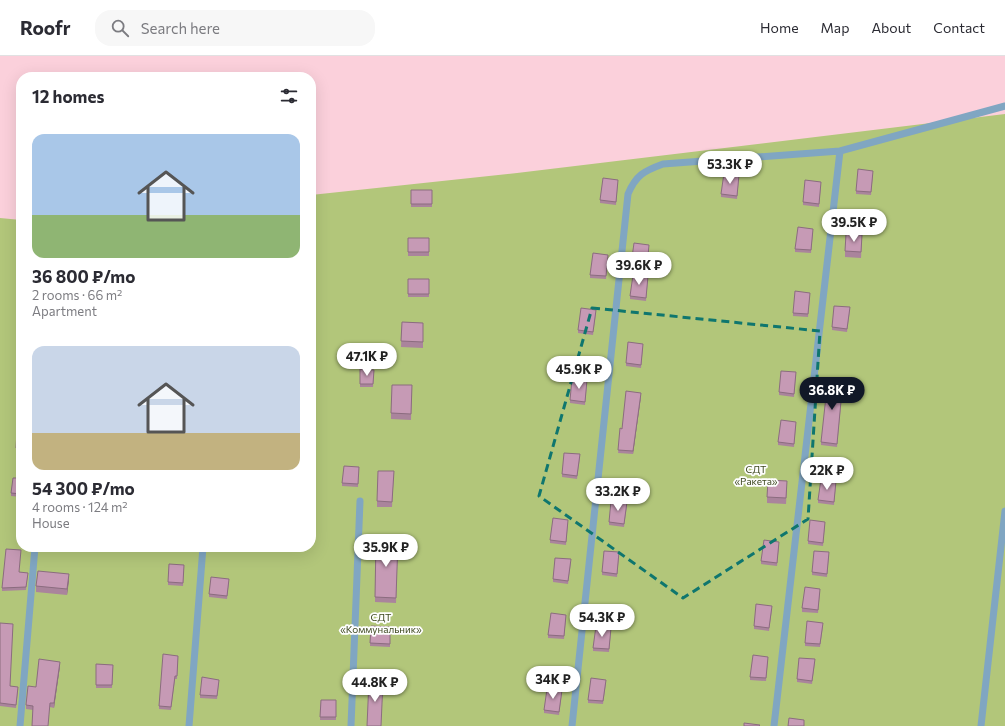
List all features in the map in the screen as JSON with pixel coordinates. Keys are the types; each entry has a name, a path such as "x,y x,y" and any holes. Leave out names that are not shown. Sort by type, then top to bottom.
{"lane":[{"path":"572,726 628,194 633,181 646,170 663,164 840,151 1005,106"},
{"path":"774,726 840,151"},
{"path":"351,726 360,501"},
{"path":"981,726 1005,511"},
{"path":"20,726 35,552"},
{"path":"189,726 202,552"}],"highlighted area":[{"path":"592,308 820,331 808,519 683,598 539,496"}],"green space":[{"name":"СДТ «Ракета»","path":"1005,114 1005,726 0,726 0,218 16,220 16,552 316,552 316,194 517,173"}],"building":[{"path":"858,169 873,171 871,192 856,191"},
{"path":"724,173 739,175 737,196 721,194"},
{"path":"603,178 618,180 616,202 600,200"},
{"path":"805,180 821,182 819,204 803,202"},
{"path":"411,190 432,190 432,204 411,204"},
{"path":"798,227 813,229 811,250 795,249"},
{"path":"846,234 862,235 861,252 845,251"},
{"path":"408,238 429,238 429,252 408,252"},
{"path":"634,243 649,245 647,266 631,265"},
{"path":"593,253 608,255 606,276 590,275"},
{"path":"633,275 648,276 646,298 630,296"},
{"path":"408,279 429,279 429,294 408,294"},
{"path":"795,291 810,293 808,314 793,313"},
{"path":"834,306 850,307 847,329 832,327"},
{"path":"581,308 596,310 593,332 578,330"},
{"path":"402,322 423,323 423,342 401,341"},
{"path":"628,342 643,344 641,365 626,363"},
{"path":"360,369 374,370 373,384 360,384"},
{"path":"781,371 796,372 794,394 779,392"},
{"path":"828,378 843,380 837,444 821,442"},
{"path":"572,379 587,380 585,402 570,400"},
{"path":"392,385 412,385 411,414 391,413"},
{"path":"626,391 641,393 633,451 618,450"},
{"path":"781,420 796,422 794,444 778,442"},
{"path":"564,453 580,454 577,476 562,474"},
{"path":"344,466 359,467 358,484 342,483"},
{"path":"378,471 394,471 392,502 377,501"},
{"path":"13,478 16,478 16,494 11,493"},
{"path":"821,479 836,481 834,502 818,500"},
{"path":"768,480 787,481 786,498 767,497"},
{"path":"611,501 627,502 624,524 609,522"},
{"path":"553,518 568,520 566,542 550,540"},
{"path":"810,520 825,522 823,543 808,541"},
{"path":"376,539 398,540 396,598 375,597"},
{"path":"764,540 779,542 777,563 761,561"},
{"path":"6,549 16,550 16,552 21,552 19,572 28,573 26,587 2,588"},
{"path":"604,551 619,552 617,574 602,572"},
{"path":"814,551 829,552 827,574 812,572"},
{"path":"555,558 571,559 568,581 553,579"},
{"path":"169,564 184,565 183,583 168,582"},
{"path":"38,571 69,574 67,589 36,586"},
{"path":"211,577 229,579 227,596 209,594"},
{"path":"805,587 820,589 818,610 802,608"},
{"path":"756,604 772,606 769,628 754,626"},
{"path":"551,613 566,615 564,636 548,635"},
{"path":"807,621 823,623 820,644 805,643"},
{"path":"0,623 13,624 10,686 18,687 16,705 0,703"},
{"path":"371,626 390,627 390,644 370,643"},
{"path":"596,626 611,628 609,649 593,648"},
{"path":"163,654 178,656 177,676 175,676 171,707 159,706"},
{"path":"753,655 768,657 766,678 750,677"},
{"path":"799,658 815,659 812,681 797,679"},
{"path":"39,659 60,662 54,703 50,703 48,726 32,726 33,706 26,705 28,686 36,687"},
{"path":"96,664 113,665 112,685 96,685"},
{"path":"202,677 219,680 217,696 200,695"},
{"path":"591,678 606,680 603,701 588,700"},
{"path":"369,680 383,681 381,726 367,726"},
{"path":"547,689 562,690 559,712 544,710"},
{"path":"321,700 336,700 336,717 320,717"},
{"path":"789,718 804,720 804,726 788,726"},
{"path":"744,723 760,725 744,726"}],"park label":[{"name":"СДТ «Коммунальник»","path":"381,622"}]}
